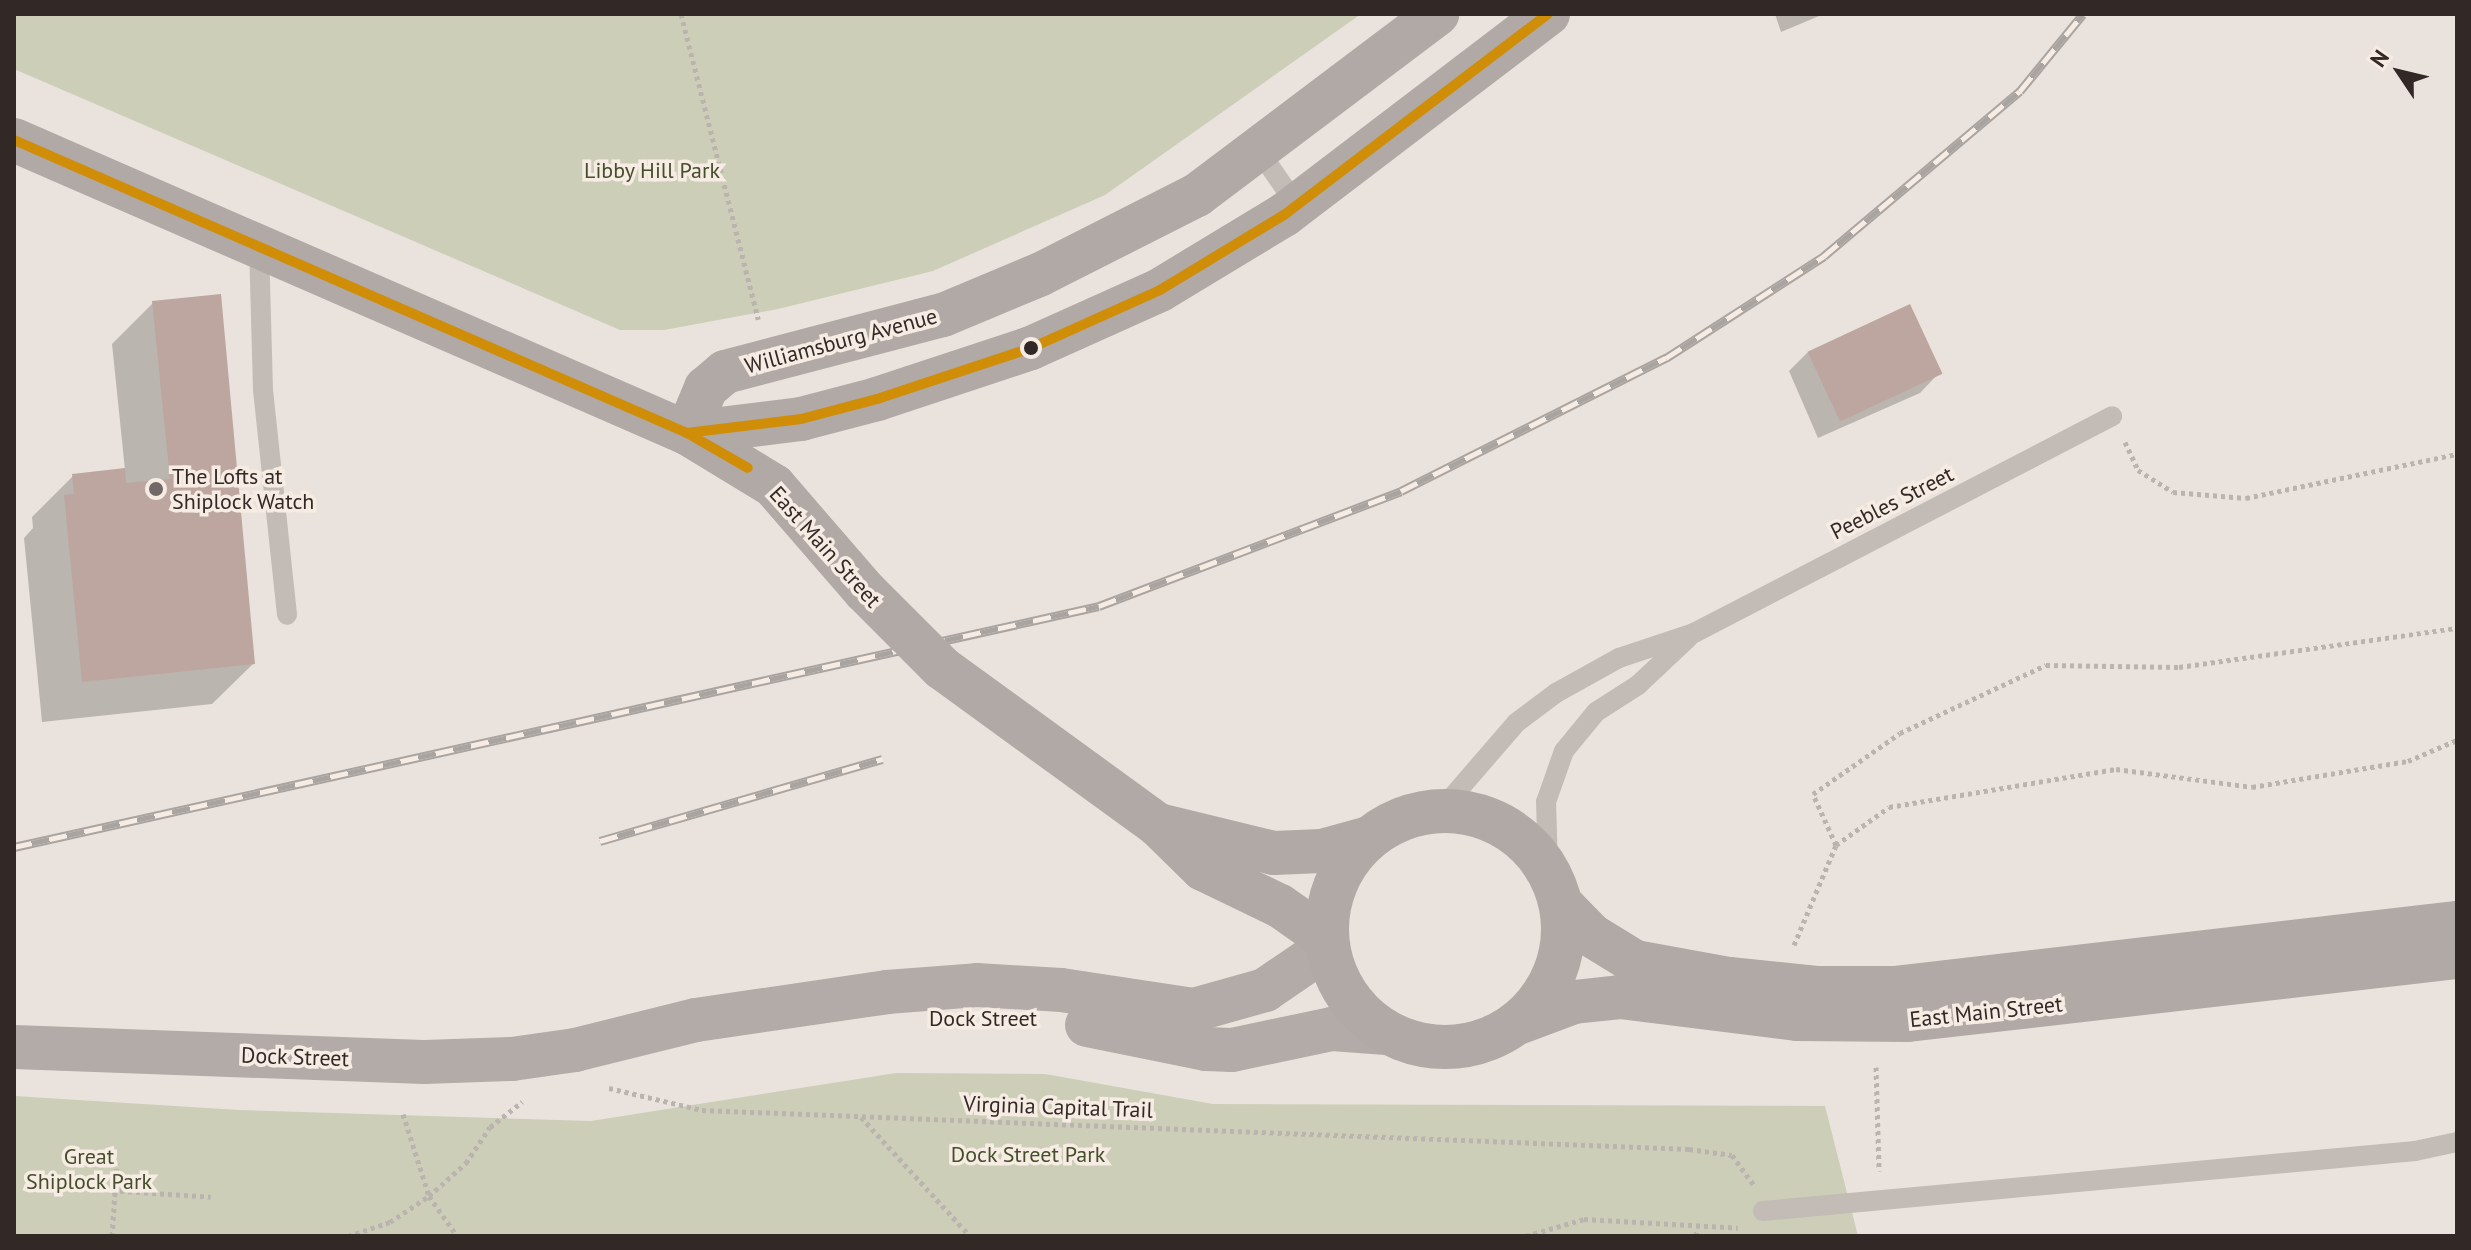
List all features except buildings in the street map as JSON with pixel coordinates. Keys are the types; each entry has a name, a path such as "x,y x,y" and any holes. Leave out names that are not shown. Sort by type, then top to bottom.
{"main road":[{"name":"Williamsburg Avenue","path":"687,433 706,388 725,372 909,327 993,295 1157,218 1260,152 1437,14"},
{"path":"687,433 801,419 1031,348 1160,290 1297,206 1548,14"},
{"name":"East Main Street","path":"14,140 687,433 774,486 865,591 942,668 1158,825 1203,869 1261,895 1327,943"},
{"path":"1441,810 1472,813 1502,824 1528,843 1554,886 1560,957 1551,982 1518,1023 1468,1046 1413,1043 1387,1033 1352,1003 1327,943 1332,894 1347,864 1369,838 1395,821 1441,810"},
{"name":"East Main Street","path":"1158,825 1274,853 1322,851 1369,838"},
{"name":"East Main Street","path":"1554,886 1591,935 1635,962 1704,976 1817,988 1894,988 2457,923"},
{"name":"Dock Street","path":"575,1050 696,1020 946,986 1047,989 1168,1009 1217,1007 1265,990 1327,943"},
{"name":"East Main Street","path":"1518,1023 1574,1002 1620,997 1797,1019 1908,1020 2457,957"},
{"name":"Dock Street","path":"14,1047 452,1062 575,1050 696,1046 908,1019 989,1014 1099,1027 1206,1049 1232,1050 1332,1029 1387,1033"}],"lane":[{"path":"1260,152 1297,206"},
{"path":"259,246 263,390 287,615"},
{"name":"Peebles Street","path":"1441,810 1516,723 1556,693 1619,658 1694,633 2112,416"},
{"name":"Peebles Street","path":"1554,886 1546,802 1564,751 1596,712 1638,685 1694,633"},
{"path":"1765,1220 1880,1200 2415,1151 2457,1142"}],"path":[{"path":"681,14 761,331"},
{"path":"2112,416 2138,470 2173,492 2246,498 2457,454"},
{"path":"1836,845 1813,794 1900,733 2046,665 2179,667 2457,628"},
{"path":"1794,946 1836,845 1889,807 2116,769 2252,787 2408,761 2457,740"},
{"path":"1876,1067 1880,1200"},
{"name":"Virginia Capital Trail","path":"603,1089 625,1088 668,1105 702,1110 1706,1151 1741,1162 1765,1220"},
{"path":"348,1236 390,1222 429,1196 466,1163 490,1127 532,1095"},
{"path":"403,1114 429,1196 457,1236"},
{"path":"861,1117 970,1236"},
{"path":"112,1236 117,1163"},
{"path":"32,1185 211,1197"},
{"path":"1526,1236 1584,1219 1697,1228 1765,1220"},
{"path":"1696,1236 1697,1228"}],"green space":[{"name":"Libby Hill Park","path":"14,14 1361,14 1105,195 933,271 778,309 664,330 620,330 14,69"},
{"name":"Dock Street Park","path":"896,1073 1045,1074 1213,1104 1825,1106 1858,1236 14,1236 14,1096 239,1110 591,1121"}],"railway":[{"path":"14,847 1099,606 1401,491 1666,358 1824,256 2020,91 2083,14"},
{"path":"600,841 882,759"}],"transit line":[{"path":"687,433 801,419 877,399 1031,348 1160,290 1284,215 1548,14"},
{"path":"14,140 687,433 748,468"}],"place":[{"name":"The Lofts at Shiplock Watch","path":"156,489"}],"park label":[{"name":"Great Shiplock Park","path":"89,1168"}]}
